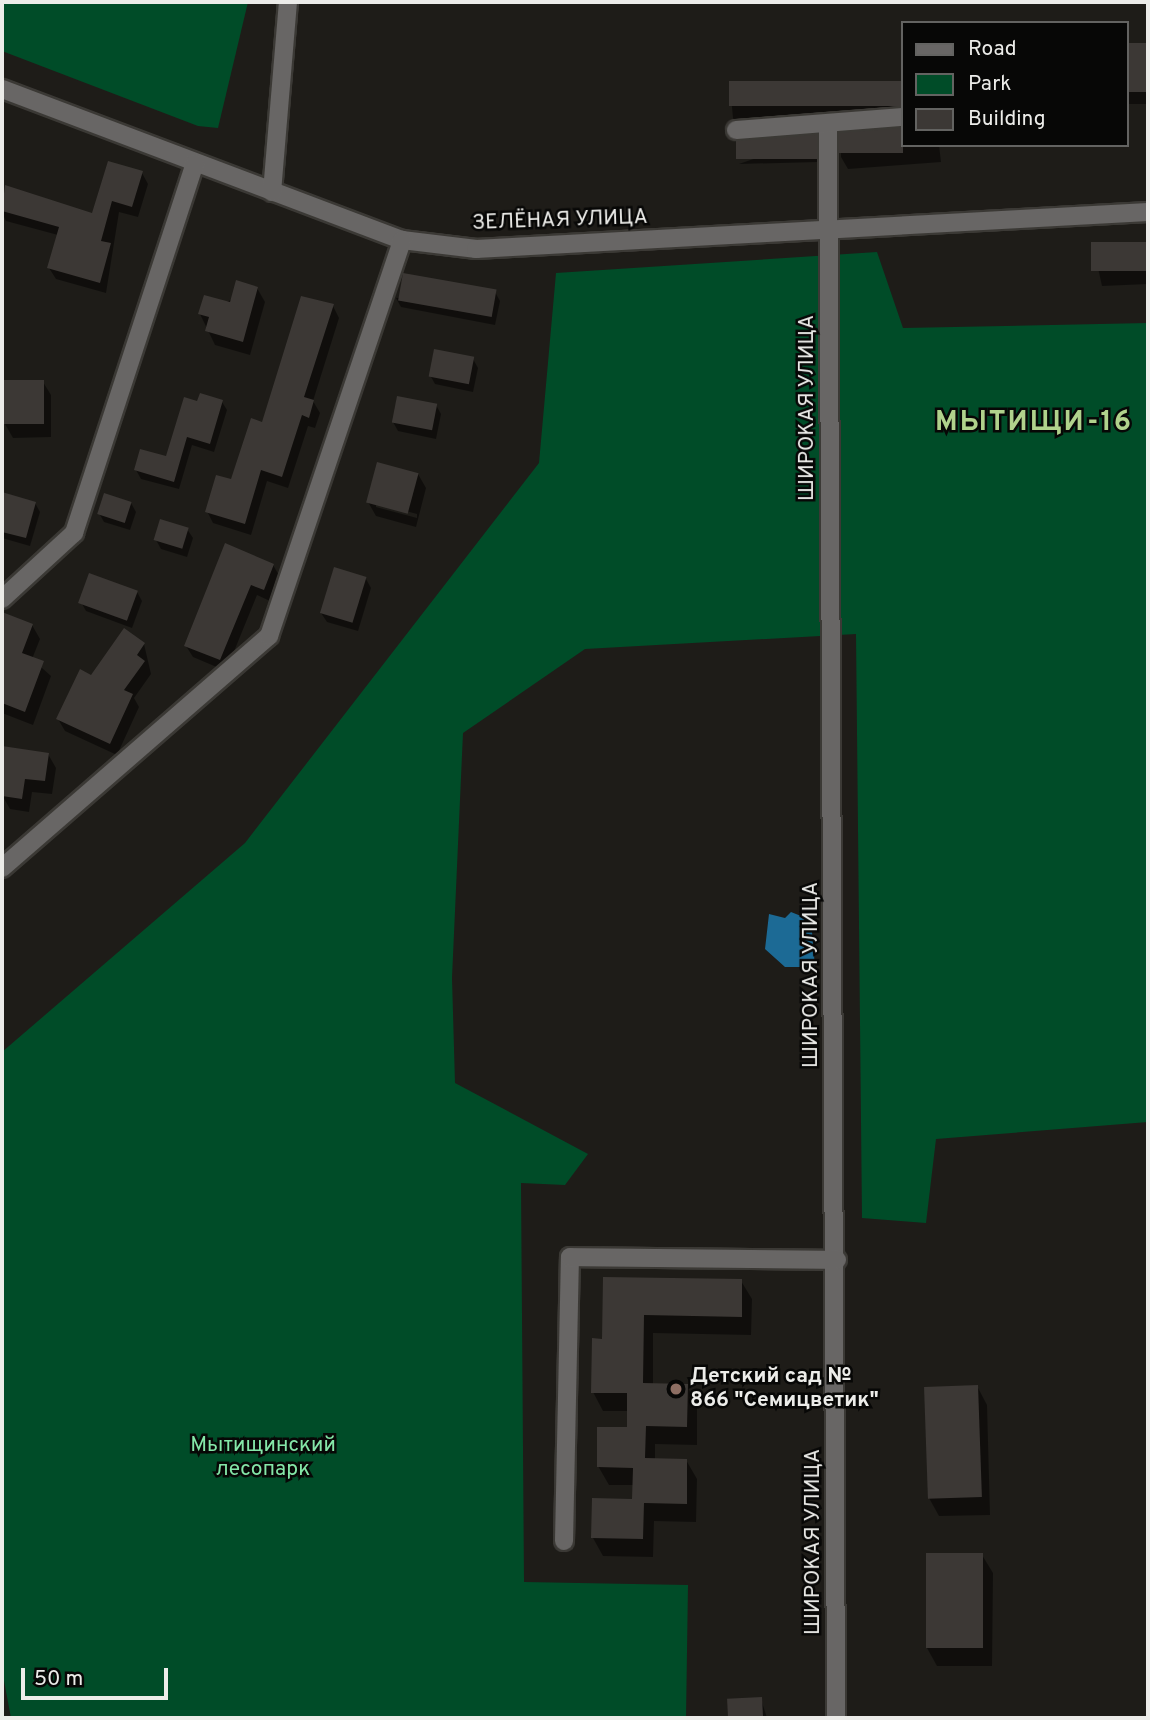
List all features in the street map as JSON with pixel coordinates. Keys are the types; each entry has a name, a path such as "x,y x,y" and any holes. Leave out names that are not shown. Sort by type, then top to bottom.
{"street":[{"path":"272,192 288,2"},
{"name":"ЗЕЛЁНАЯ УЛИЦА","path":"2,89 402,240 476,249 830,232 1148,212"},
{"path":"736,130 902,117"},
{"name":"ШИРОКАЯ УЛИЦА","path":"828,123 837,1260 836,1718"},
{"path":"2,599 74,533 194,163"},
{"path":"2,868 269,636 402,240"},
{"path":"564,1541 570,1257 837,1260"}],"green space":[{"path":"2,2 248,2 218,128 198,126 2,51"},
{"name":"Мытищинский лесопарк","path":"877,252 903,328 1148,323 1148,1122 936,1139 926,1223 862,1218 856,634 585,649 463,733 452,978 455,1083 588,1154 565,1185 521,1183 524,1582 688,1585 686,1718 11,1718 2,1670 2,1052 245,843 539,463 556,273"}],"water":[{"path":"791,912 811,920 815,967 785,967 765,949 769,914 785,918"}],"building":[{"path":"1129,43 1148,43 1148,92 1129,92"},
{"path":"729,81 902,81 902,106 729,106"},
{"path":"839,128 902,128 903,153 839,153"},
{"path":"736,135 817,135 817,159 736,159"},
{"path":"108,161 143,171 132,207 112,201 101,241 111,243 100,283 47,268 59,227 2,211 5,185 92,213"},
{"path":"1091,242 1148,242 1148,271 1091,271"},
{"path":"403,273 497,289 492,317 398,301"},
{"path":"236,280 258,287 243,342 205,331 209,317 198,314 204,295 230,302"},
{"path":"301,296 334,304 304,397 314,400 309,418 302,415 282,477 261,470 245,524 205,512 216,475 231,479 251,418 262,422"},
{"path":"434,349 474,357 469,384 429,376"},
{"path":"3,380 44,380 44,424 3,424"},
{"path":"200,393 223,400 210,444 187,437 174,482 134,470 140,449 166,456 184,397 197,401"},
{"path":"397,396 437,404 432,430 392,423"},
{"path":"377,462 419,473 408,514 366,503"},
{"path":"2,492 36,502 26,538 2,532"},
{"path":"104,493 132,502 125,523 97,514"},
{"path":"160,519 189,528 182,549 154,540"},
{"path":"225,543 274,564 264,590 251,585 220,660 184,646"},
{"path":"334,567 367,577 352,623 320,613"},
{"path":"89,573 138,591 127,621 78,603"},
{"path":"2,612 33,624 22,653 44,661 25,712 2,703"},
{"path":"124,628 145,643 137,655 145,661 124,690 133,694 110,744 56,719 80,669 91,675"},
{"path":"2,746 49,753 45,781 25,779 22,799 2,796"},
{"path":"603,1277 742,1279 742,1317 644,1315 643,1383 688,1384 687,1427 646,1426 645,1458 687,1459 687,1504 644,1503 643,1539 591,1538 592,1498 632,1499 633,1468 597,1467 597,1427 627,1427 627,1393 591,1393 592,1338 602,1339"},
{"path":"978,1385 982,1497 928,1499 924,1387"},
{"path":"926,1553 983,1553 983,1648 926,1648"},
{"path":"762,1697 763,1718 728,1718 727,1699"}],"place":[{"name":"Детский сад № 866 \"Семицветик\"","path":"676,1389"}],"district":[{"name":"МЫТИЩИ-16","path":"1034,423"}]}
